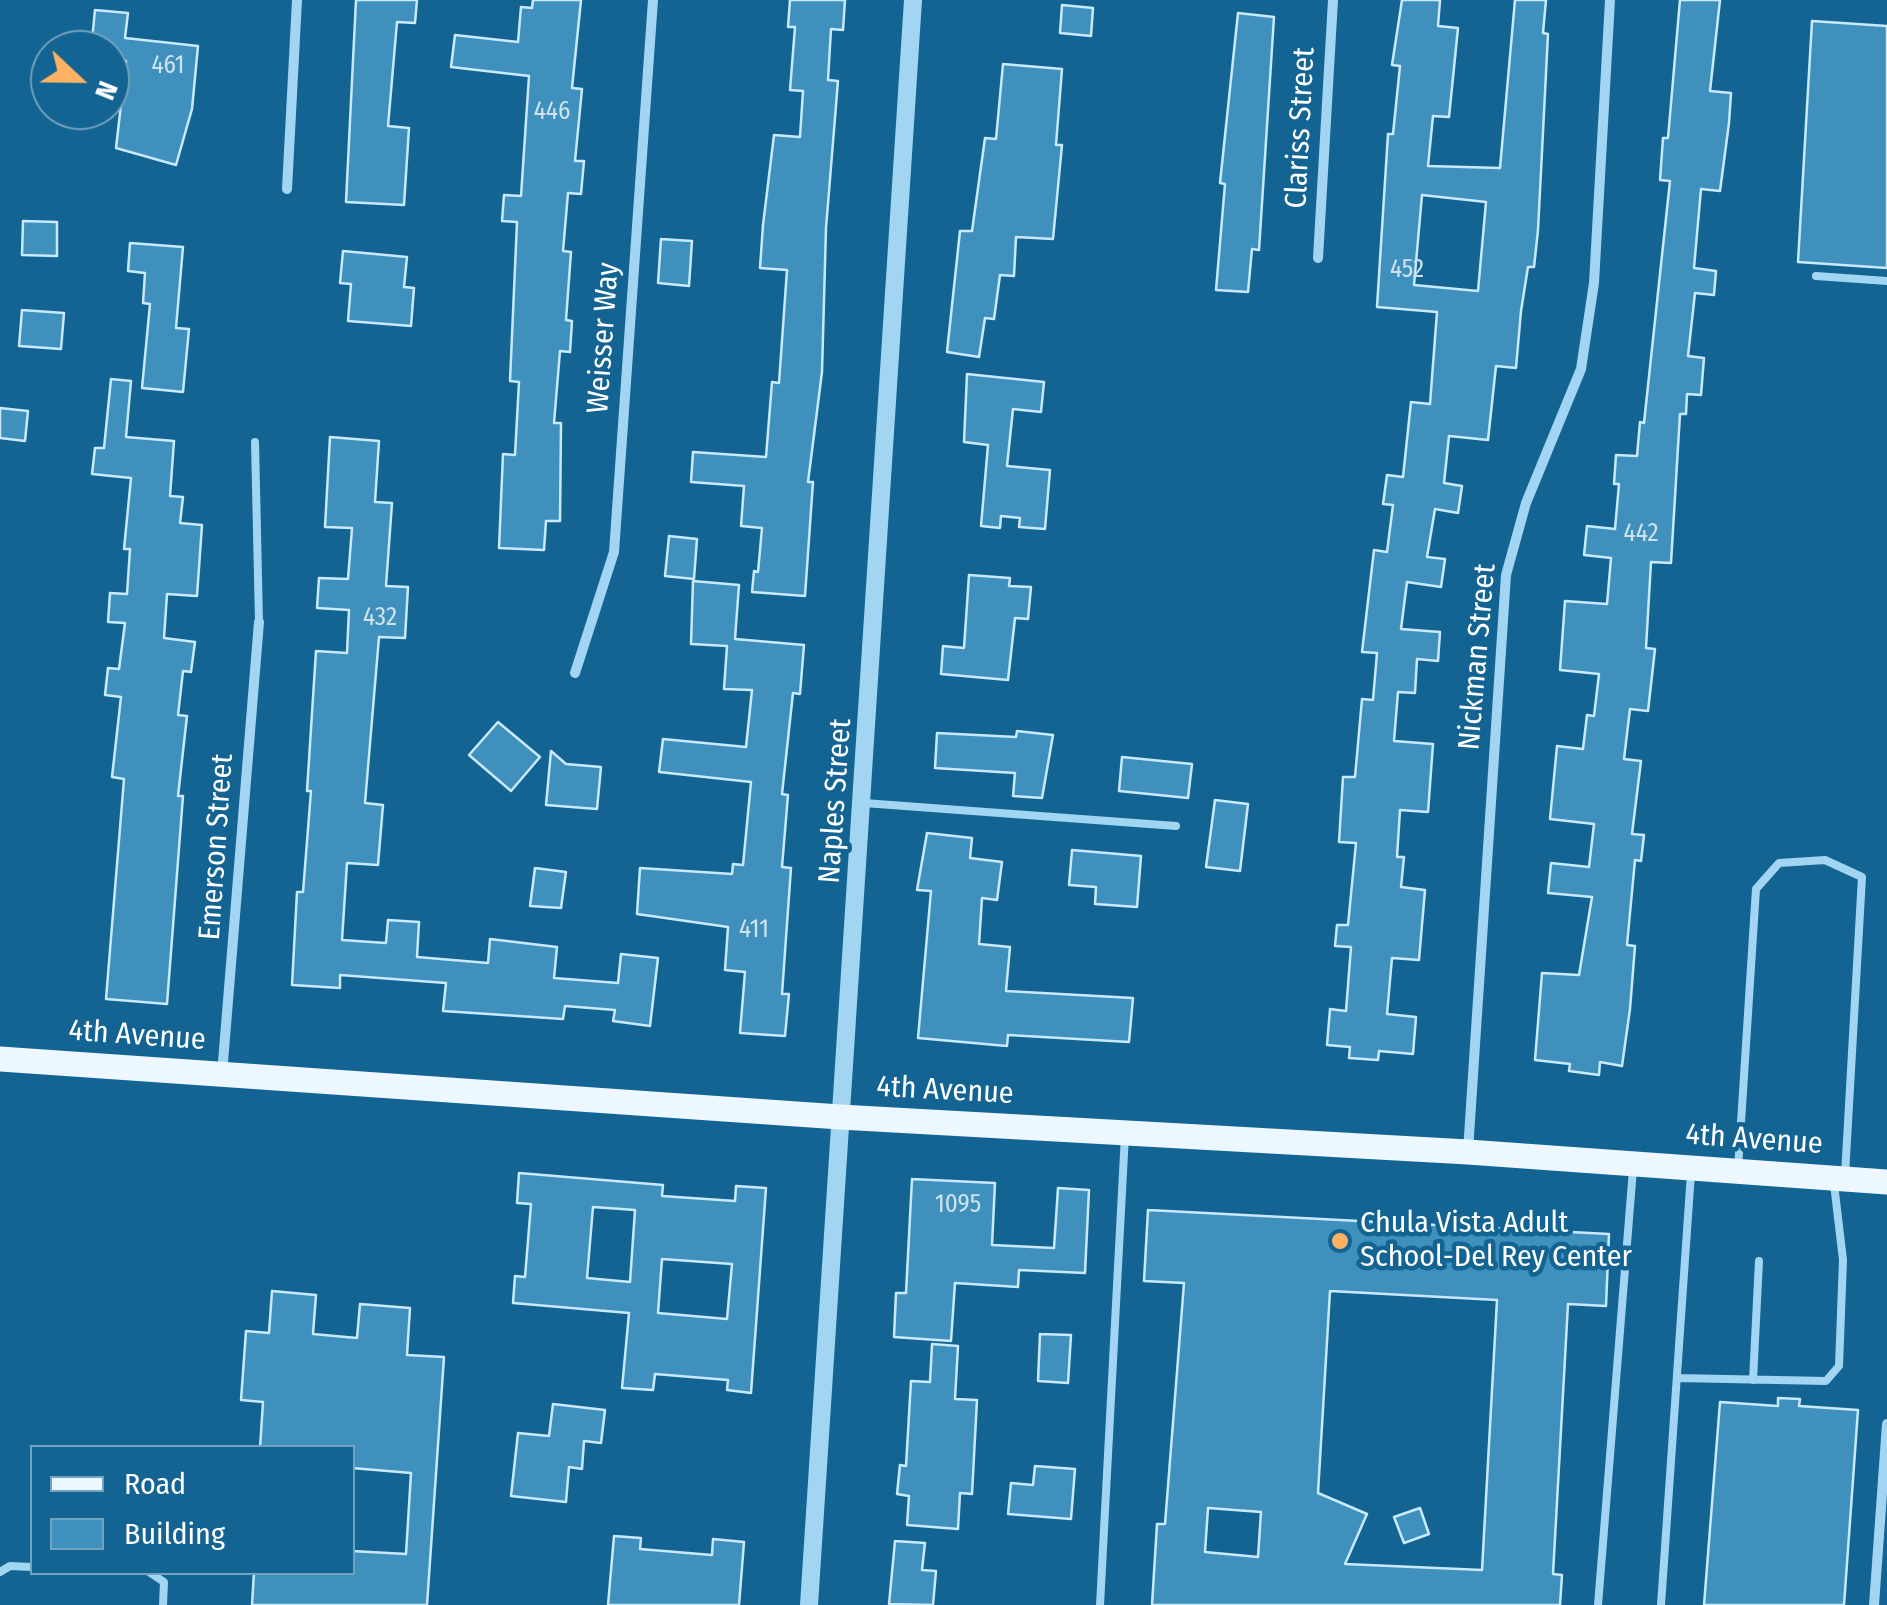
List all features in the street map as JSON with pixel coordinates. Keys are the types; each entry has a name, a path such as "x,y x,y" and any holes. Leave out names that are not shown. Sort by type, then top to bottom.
{"main road":[{"name":"4th Avenue","path":"0,1059 840,1117 1468,1152 1887,1182"}],"street":[{"path":"287,190 297,0"},
{"name":"Weisser Way","path":"575,673 614,552 654,0"},
{"name":"Naples Street","path":"809,1605 864,803 913,0"},
{"name":"Clariss Street","path":"1318,258 1333,0"},
{"name":"Nickman Street","path":"1468,1152 1506,575 1526,503 1581,369 1594,283 1610,0"},
{"name":"Emerson Street","path":"222,1075 258,622"},
{"path":"1874,1605 1887,1424"}],"lane":[{"path":"1816,276 1887,281"},
{"path":"255,442 258,622"},
{"path":"864,803 1176,826"},
{"path":"1678,1378 1826,1381 1839,1366 1842,1260 1839,1179 1862,878 1825,860 1779,863 1756,889 1738,1172"},
{"path":"1100,1605 1125,1134"},
{"path":"1598,1605 1633,1164"},
{"path":"1661,1605 1691,1168"},
{"path":"1753,1380 1759,1261"},
{"path":"0,1572 10,1566 30,1567"},
{"path":"154,1575 164,1582 163,1605"}],"building":[{"path":"356,0 417,0 415,23 397,22 388,126 409,128 404,205 346,202"},
{"path":"533,0 581,0 572,88 582,89 575,161 584,161 581,194 568,193 563,251 571,252 566,320 572,321 570,352 560,351 554,423 561,423 560,521 546,521 544,550 499,548 503,454 515,455 519,382 510,381 517,222 502,221 504,195 521,196 529,76 451,67 455,35 518,42 521,7 532,8"},
{"path":"790,0 845,0 843,30 831,29 828,80 838,81 826,228 822,372 808,482 813,482 805,596 752,592 762,528 741,526 744,486 691,482 693,452 766,457 772,382 779,383 787,270 760,268 763,225 774,135 800,137 803,91 790,90 795,27 788,27"},
{"path":"1402,0 1440,0 1438,26 1458,28 1449,117 1433,116 1428,166 1500,168 1515,0 1546,0 1543,33 1548,34 1538,230 1534,267 1528,267 1516,368 1496,366 1488,440 1449,436 1444,483 1462,486 1458,513 1435,509 1427,557 1445,559 1441,587 1407,582 1401,629 1440,632 1438,661 1417,659 1415,693 1398,692 1394,741 1433,744 1428,812 1400,810 1397,857 1404,857 1401,887 1425,890 1419,960 1392,958 1387,1014 1416,1017 1413,1054 1379,1051 1378,1060 1349,1058 1350,1047 1327,1045 1330,1009 1346,1011 1351,947 1335,946 1337,925 1348,925 1356,843 1339,842 1343,777 1355,777 1362,699 1373,700 1377,653 1362,652 1374,550 1387,552 1393,505 1383,504 1387,475 1403,477 1411,402 1430,404 1437,312 1377,307 1388,134 1393,134 1400,66 1392,65","holes":["1422,195 1486,202 1478,291 1414,285"]},
{"path":"1680,0 1720,0 1710,91 1731,93 1729,123 1720,191 1701,189 1694,268 1716,271 1714,295 1695,293 1688,356 1704,358 1701,395 1687,394 1686,414 1680,414 1671,563 1651,562 1646,648 1655,649 1648,711 1630,709 1624,759 1641,761 1632,834 1644,835 1641,861 1635,860 1627,945 1635,946 1630,1009 1622,1066 1600,1062 1599,1075 1569,1071 1570,1064 1535,1060 1542,973 1579,975 1592,897 1548,893 1551,863 1589,867 1594,824 1550,819 1557,746 1583,749 1587,715 1594,716 1599,674 1560,670 1565,601 1607,604 1611,558 1584,555 1587,526 1615,529 1619,484 1614,484 1616,455 1637,456 1640,422 1644,423 1670,181 1660,180 1663,138 1668,138"},
{"path":"1062,5 1093,8 1091,36 1060,33"},
{"path":"95,10 128,13 126,30 93,30"},
{"path":"1238,13 1274,17 1259,250 1252,249 1248,292 1216,290 1225,184 1220,183"},
{"path":"1812,21 1887,26 1887,268 1798,262"},
{"path":"130,39 198,46 192,109 176,165 116,148 118,130 130,130"},
{"path":"1003,64 1062,69 1056,145 1062,145 1053,239 1016,237 1014,276 1000,275 994,319 985,318 979,357 947,352 960,231 972,231 985,138 996,139"},
{"path":"23,221 57,222 57,256 22,255"},
{"path":"661,239 692,241 689,286 658,283"},
{"path":"130,243 183,247 176,328 189,329 183,392 142,388 150,304 143,303 145,273 128,271"},
{"path":"343,251 407,257 404,287 414,288 411,326 348,321 351,284 340,283"},
{"path":"22,310 64,313 61,349 19,346"},
{"path":"967,374 1044,382 1041,412 1013,409 1007,466 1050,470 1045,529 1019,527 1020,518 1001,516 1000,528 981,526 988,445 964,442"},
{"path":"111,379 131,381 126,437 174,441 170,496 183,497 180,523 202,525 197,596 167,594 164,638 195,642 191,672 183,671 178,715 187,716 178,796 183,796 167,1004 106,999 124,779 112,777 121,697 105,695 108,668 119,669 125,623 108,622 110,593 127,594 130,549 124,549 131,478 92,474 95,448 104,448"},
{"path":"0,408 28,411 25,441 0,438"},
{"path":"330,437 379,441 375,502 392,503 386,586 408,587 405,638 379,637 365,803 383,805 378,865 347,863 342,940 386,943 388,920 419,922 417,957 488,963 490,939 557,947 554,978 618,983 621,954 658,958 650,1026 613,1021 615,1010 565,1006 563,1019 443,1011 446,983 340,975 340,988 292,985 297,892 303,892 311,791 307,791 316,651 347,653 349,610 317,608 319,578 348,579 352,528 325,527"},
{"path":"669,536 697,539 694,579 665,576"},
{"path":"969,575 1010,578 1009,586 1031,587 1028,619 1015,618 1008,680 941,674 943,646 964,648"},
{"path":"693,581 739,585 735,639 804,645 800,694 793,693 782,794 788,795 782,867 791,868 782,994 789,994 785,1036 740,1033 745,972 725,970 728,927 637,914 640,868 732,874 733,864 743,865 751,782 659,772 663,739 746,747 752,690 724,689 727,646 691,644"},
{"path":"498,722 540,757 511,791 469,755"},
{"path":"1017,731 1053,735 1042,798 1013,796 1015,773 935,768 937,733 1016,737"},
{"path":"551,751 566,764 601,767 597,809 546,805"},
{"path":"1122,757 1192,764 1188,798 1119,791"},
{"path":"1215,800 1248,804 1240,871 1206,867"},
{"path":"927,833 972,838 970,858 1002,862 997,900 982,898 979,944 1010,947 1006,991 1133,998 1129,1042 1008,1035 1007,1046 918,1038 931,891 917,890"},
{"path":"1072,850 1141,856 1137,907 1095,904 1096,887 1069,885"},
{"path":"535,868 566,872 561,908 530,906"},
{"path":"519,1173 663,1185 662,1196 735,1201 736,1186 766,1188 751,1393 727,1390 728,1380 655,1374 653,1390 622,1388 629,1313 513,1303 515,1276 525,1277 531,1204 517,1203","holes":["593,1207 635,1210 630,1282 587,1278","662,1259 732,1264 727,1319 658,1313"]},
{"path":"912,1179 995,1183 992,1245 1054,1248 1058,1188 1089,1190 1085,1273 1019,1270 1018,1287 955,1283 951,1341 894,1337 896,1293 906,1293"},
{"path":"1148,1210 1609,1234 1606,1306 1568,1304 1553,1574 1562,1575 1560,1605 1152,1605 1157,1524 1165,1524 1184,1283 1144,1281","holes":["1330,1291 1497,1300 1482,1570 1345,1564 1367,1514 1318,1493","1208,1508 1261,1512 1258,1557 1205,1552"]},
{"path":"272,1291 316,1295 313,1334 357,1338 360,1304 410,1308 407,1355 444,1357 427,1605 252,1605 254,1575 355,1575 355,1551 406,1554 411,1473 355,1468 355,1445 260,1445 263,1402 241,1400 246,1331 269,1333"},
{"path":"1040,1334 1071,1335 1068,1383 1038,1381"},
{"path":"932,1344 958,1346 955,1399 977,1400 972,1494 960,1493 958,1529 907,1525 909,1496 897,1494 900,1465 906,1466 911,1381 930,1382"},
{"path":"1778,1398 1800,1399 1799,1406 1858,1410 1844,1605 1704,1605 1720,1402 1778,1406"},
{"path":"553,1404 605,1410 601,1443 584,1441 582,1469 569,1467 566,1502 511,1496 518,1433 549,1436"},
{"path":"1035,1466 1075,1469 1071,1519 1008,1514 1011,1483 1033,1485"},
{"path":"1420,1508 1429,1534 1404,1543 1394,1517"},
{"path":"614,1536 641,1538 640,1549 712,1555 713,1539 744,1542 739,1605 608,1605"},
{"path":"895,1541 925,1543 922,1570 936,1571 933,1605 889,1604"}],"place":[{"name":"Chula Vista Adult School-Del Rey Center","path":"1340,1241"}]}
